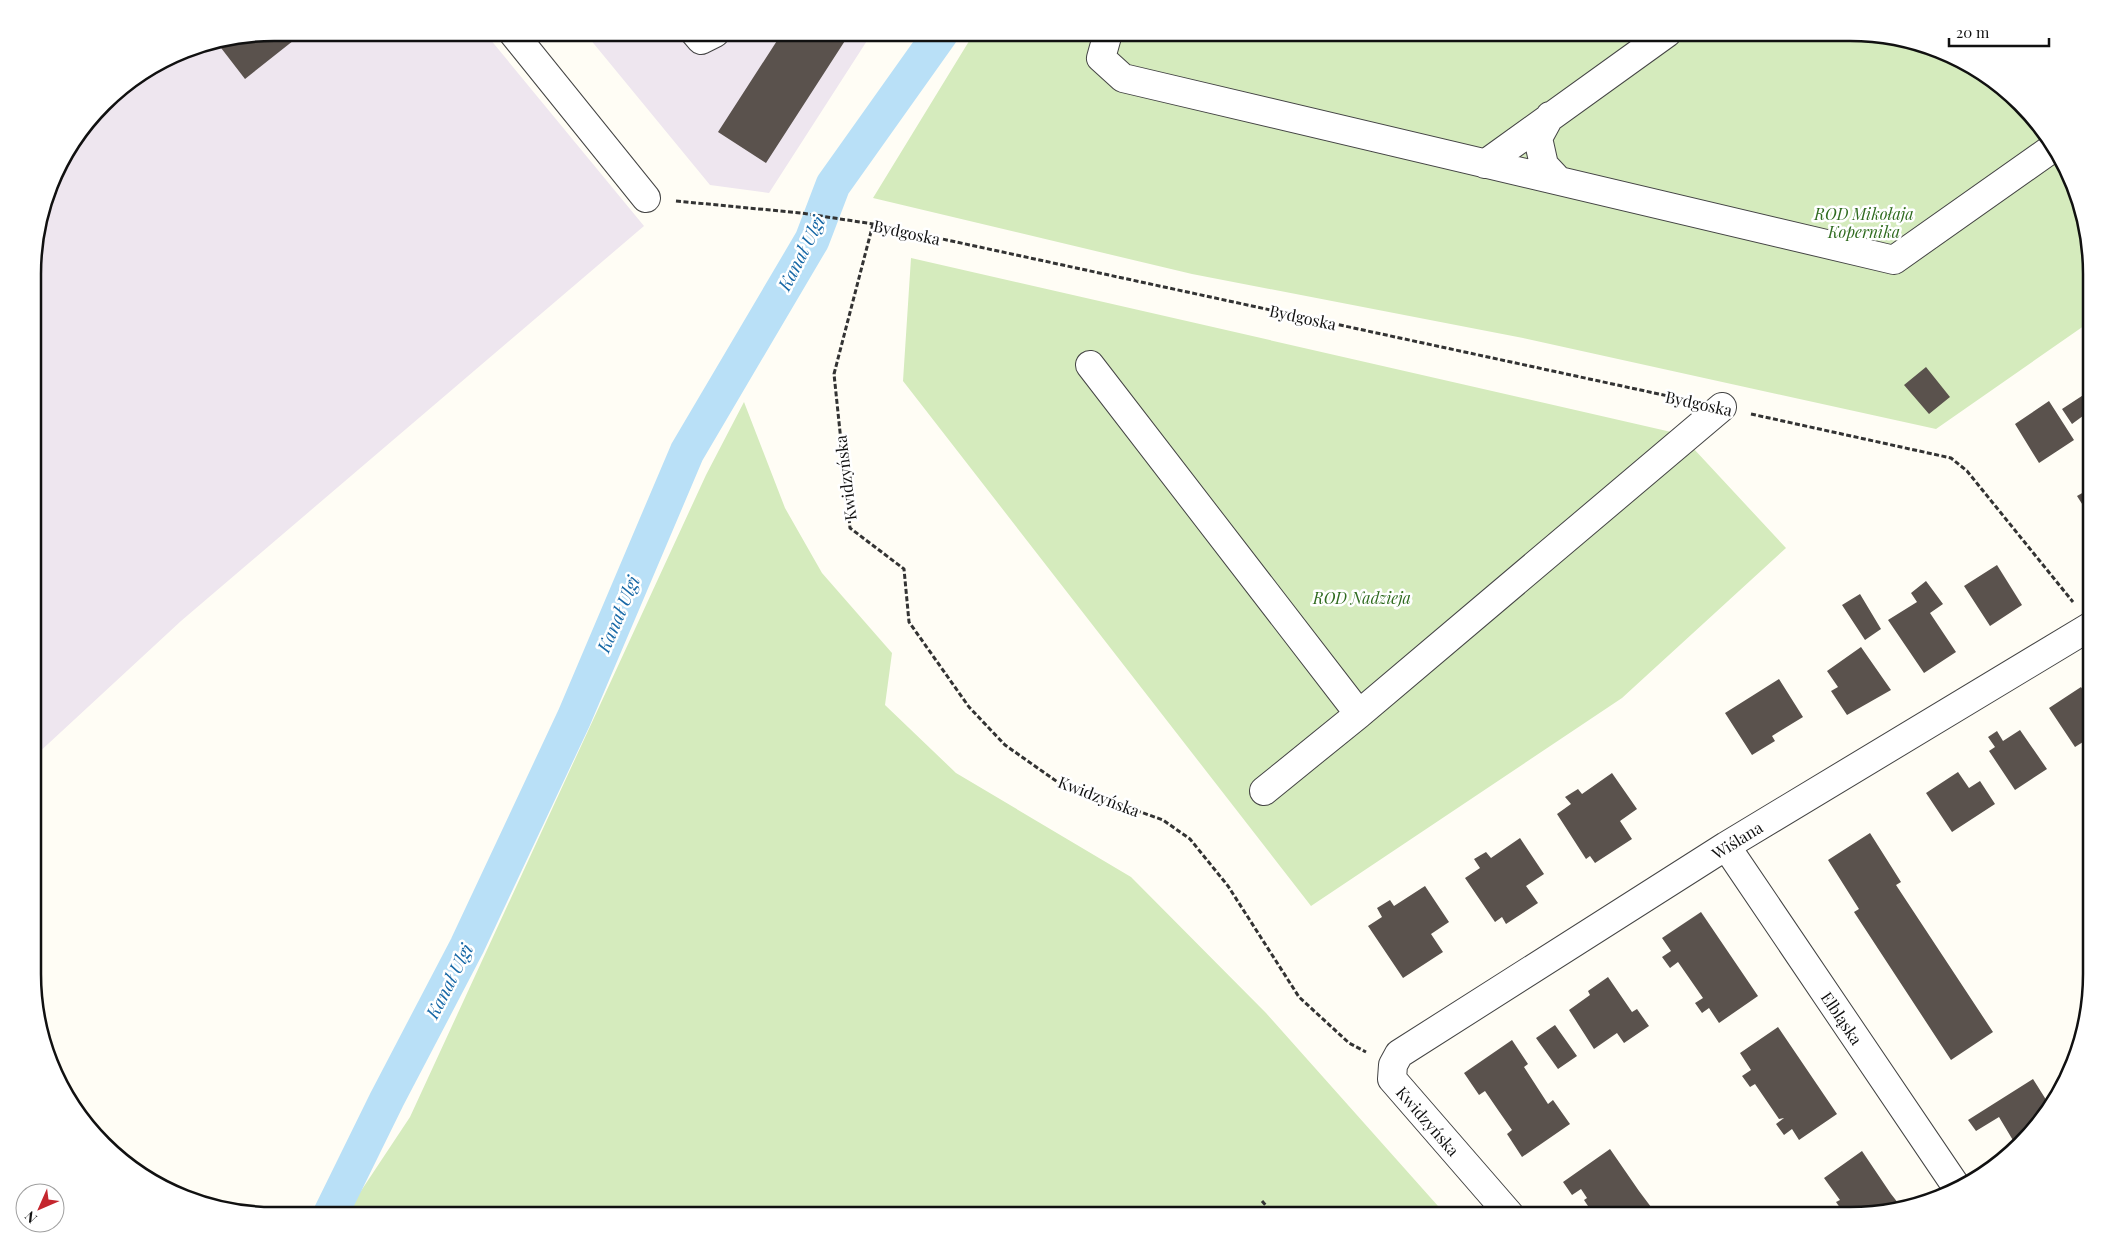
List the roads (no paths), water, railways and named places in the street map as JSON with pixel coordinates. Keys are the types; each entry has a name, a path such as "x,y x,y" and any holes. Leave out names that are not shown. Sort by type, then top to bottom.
{"street":[{"path":"520,41 646,198"},
{"path":"1106,41 1101,58 1123,78 1894,260 2048,152"},
{"path":"1485,164 1654,41"},
{"path":"1550,116 1538,138 1544,164 1558,180"},
{"path":"1090,365 1359,714"},
{"path":"1264,791 1359,714 1722,408"},
{"name":"Wiślana","path":"1393,1065 1399,1054 2083,618"},
{"name":"Elbląska","path":"1726,846 1954,1183"},
{"name":"Kwidzyńska","path":"1393,1065 1392,1079 1503,1207"}],"waterway":[{"name":"Kanał Ulgi","path":"334,1207 387,1099 467,946 574,718 687,452 812,240 833,185 935,41"}],"park label":[{"name":"ROD Mikołaja Kopernika","path":"1864,222"},
{"name":"ROD Nadzieja","path":"1362,597"}]}
